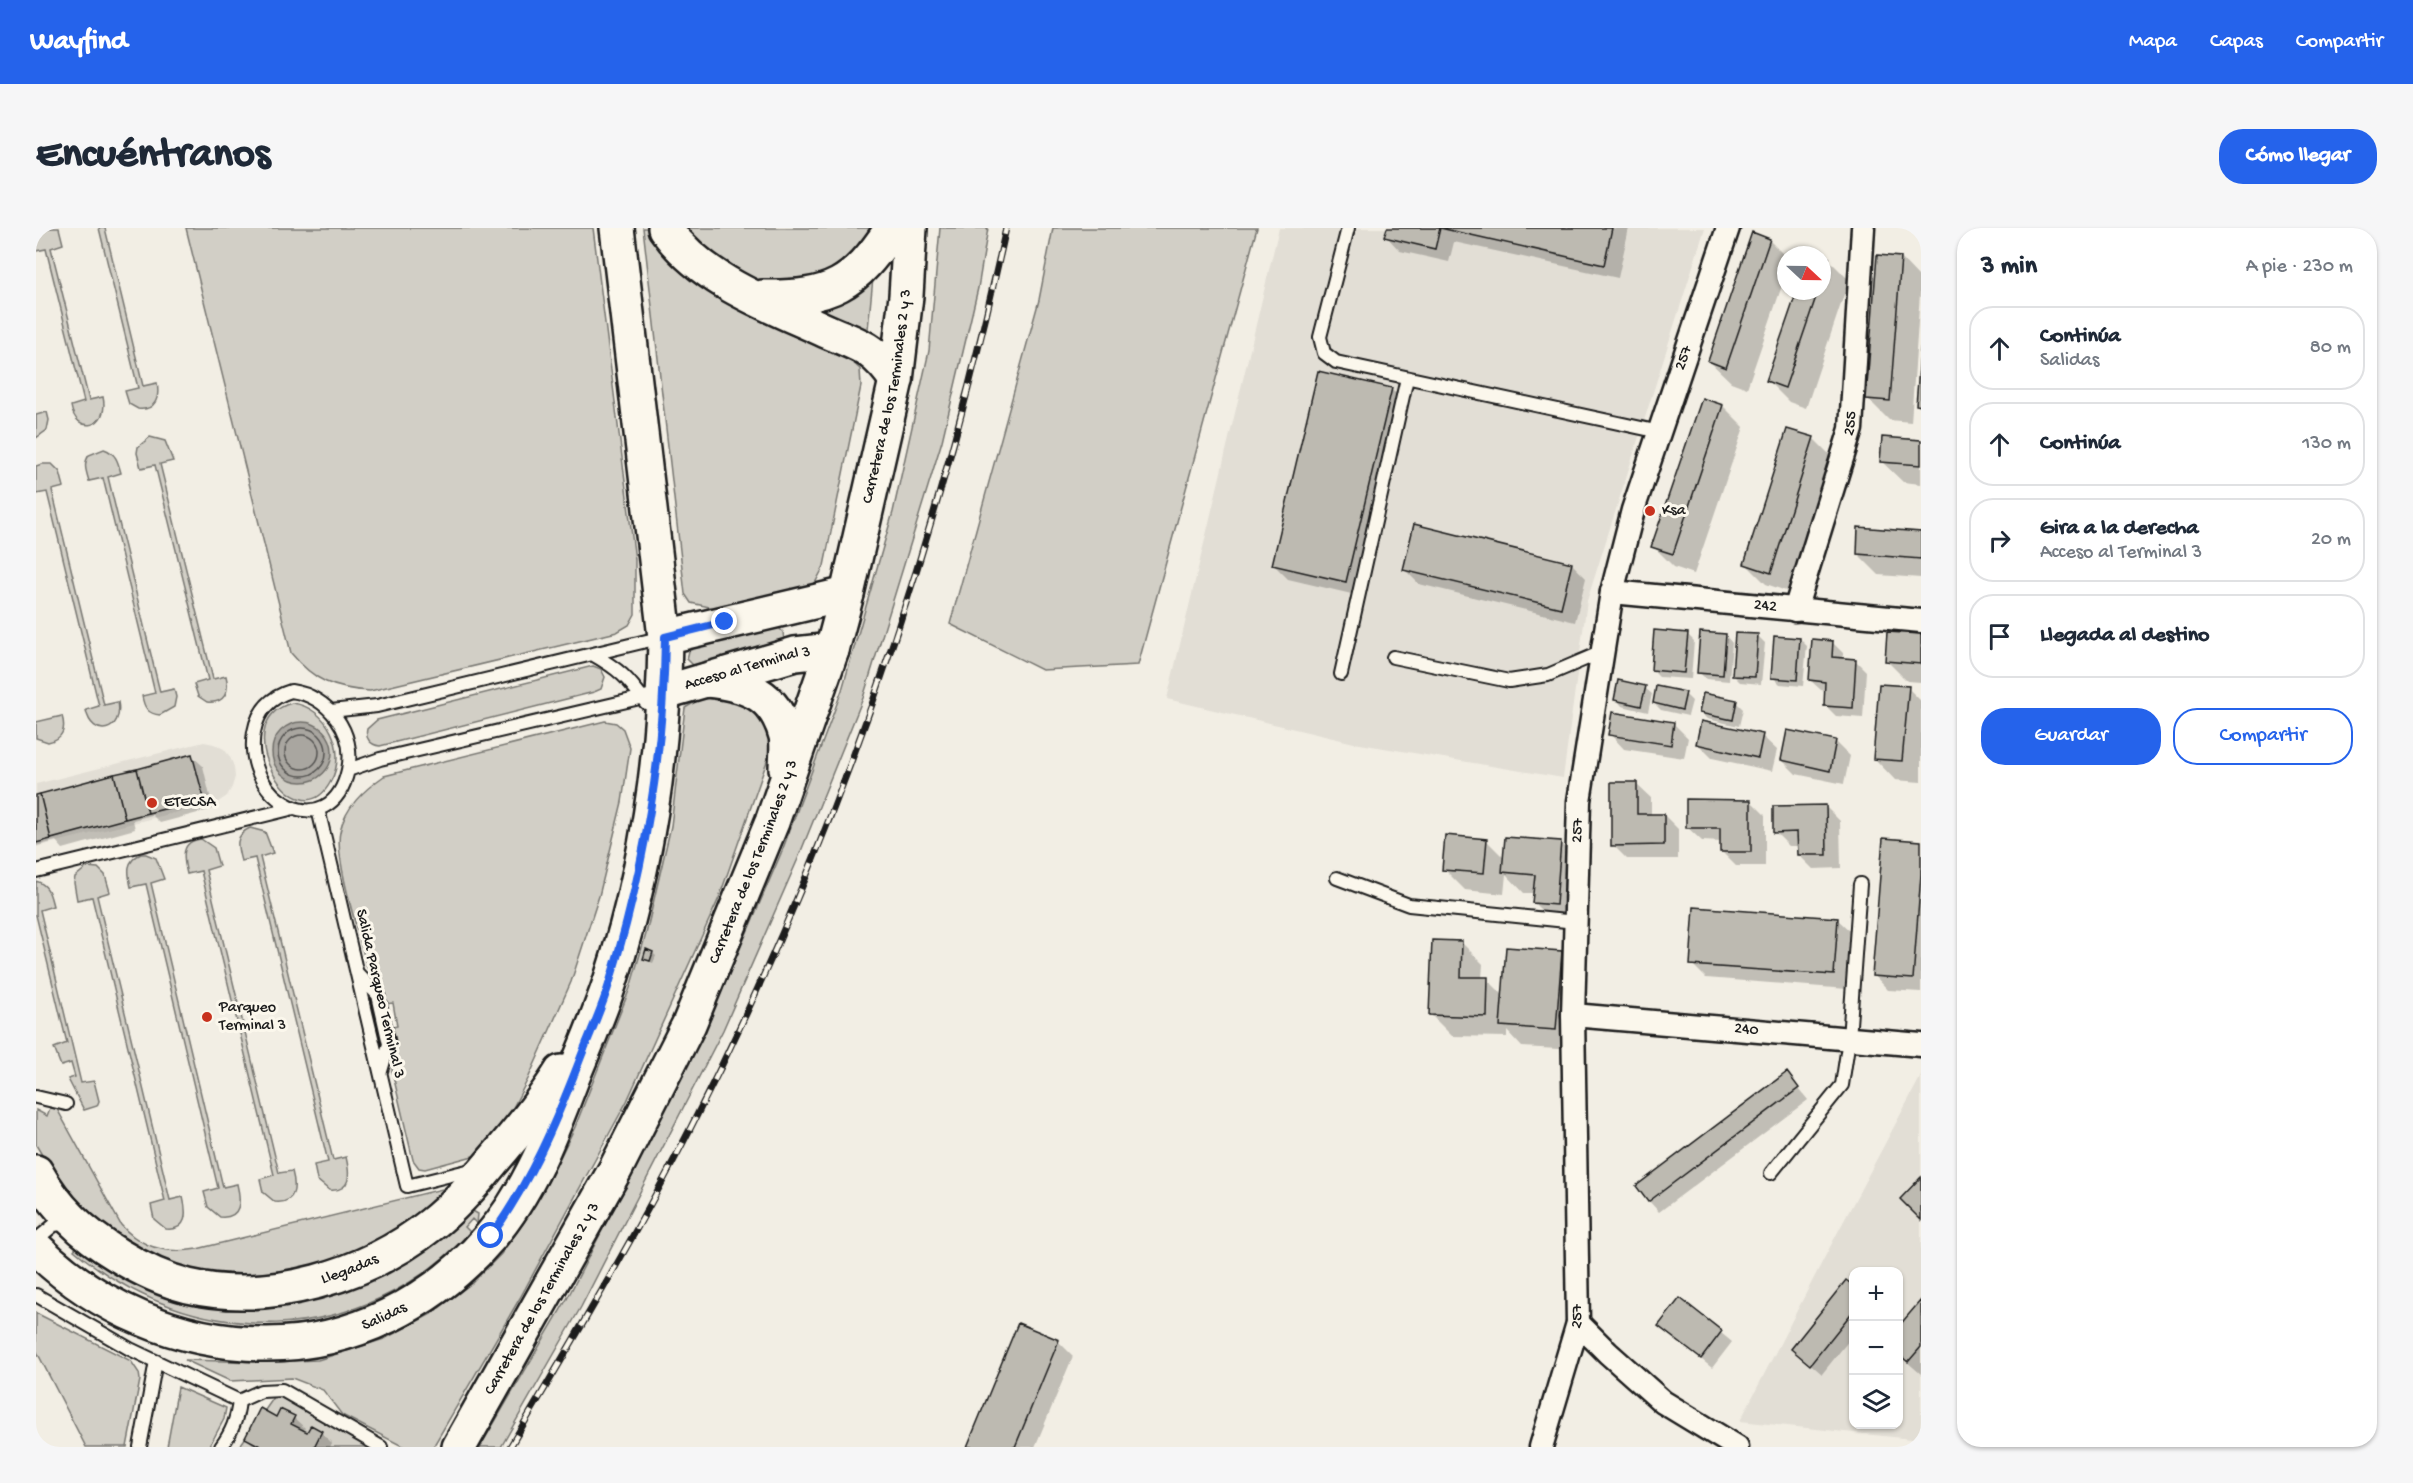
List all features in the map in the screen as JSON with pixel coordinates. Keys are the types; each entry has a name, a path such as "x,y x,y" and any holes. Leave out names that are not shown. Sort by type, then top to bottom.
{"main road":[{"path":"596,1017 624,934 647,831 656,704 665,637 617,228"},
{"path":"665,228 695,262 719,278 755,297 861,345 882,359 896,380"},
{"path":"755,297 802,297 838,286 870,259 892,228"},
{"name":"Carretera de los Terminales 2 y 3","path":"459,1447 615,1170 689,1024 745,890 785,785 832,650 896,380 906,296 910,228"},
{"path":"665,637 847,594"},
{"name":"Acceso al Terminal 3","path":"656,704 707,680 795,654 832,650"},
{"path":"707,680 741,686 769,701 786,737 785,785"},
{"name":"Llegadas","path":"43,1184 75,1223 116,1254 171,1281 221,1290 268,1290 326,1278 376,1258 413,1238 465,1194 551,1089 596,1017"},
{"name":"Salidas","path":"38,1240 68,1277 131,1316 193,1335 253,1344 286,1344 320,1340 358,1329 391,1315 447,1280 491,1236 508,1213 536,1166 557,1119 596,1017"}],"street":[{"name":"257","path":"1541,1447 1578,1323 1573,1015 1579,801 1612,592 1633,510 1728,228"},
{"name":"255","path":"1795,610 1851,429 1863,228"},
{"name":"242","path":"1612,592 1921,621"},
{"name":"240","path":"1573,1015 1921,1045"},
{"path":"1578,1323 1663,1402 1737,1447"}],"lane":[{"path":"1348,228 1320,338 1324,353 1336,362 1660,432"},
{"path":"1341,674 1407,378"},
{"path":"331,711 376,706 665,637"},
{"path":"1393,657 1509,681 1548,675 1602,652"},
{"path":"592,654 617,668 656,704"},
{"path":"36,871 295,808 318,809 335,798 348,770 348,742 344,730 331,711 314,698 291,691 279,695 267,704 260,714 253,740 253,756 257,771 269,791 285,804 295,808"},
{"path":"348,770 380,759 656,704"},
{"name":"Salida Parqueo Terminal 3","path":"318,809 407,1186 467,1171 502,1150"},
{"path":"1337,878 1409,905 1576,922"},
{"path":"1771,1173 1842,1085 1850,1039 1860,884"},
{"path":"36,1097 66,1104"},
{"path":"38,1240 48,1218 43,1184"},
{"path":"38,1240 54,1225 75,1223"},
{"path":"36,1295 156,1361 239,1401"},
{"path":"140,1447 156,1361"},
{"path":"239,1401 261,1391 282,1390 381,1447"},
{"path":"221,1447 230,1435 237,1417 239,1401"}],"shaded area":[{"path":"39,228 59,228 63,244 51,248 89,400 103,397 102,416 91,424 85,425 79,422 71,406 84,402 46,249 36,251 36,234"},
{"path":"99,228 105,228 143,386 157,383 157,398 149,408 138,409 129,404 125,391 138,388"},
{"path":"186,228 593,228 635,560 635,614 629,625 617,632 370,691 346,688 326,682 300,663 291,653"},
{"path":"643,228 649,228 660,243 734,303 820,347 847,357 860,369 861,386 824,566 814,585 714,608 691,603 685,594"},
{"path":"683,228 869,228 864,243 836,272 770,287 725,268"},
{"path":"940,228 988,228 978,288 942,441 863,698 797,861 723,1030 581,1307 501,1447 480,1447 567,1299 708,1023 782,851 842,690 893,512 929,351"},
{"path":"1053,228 1257,228 1138,665 1042,670 950,624 1039,300"},
{"path":"1279,228 1705,228 1587,601 1563,778 1354,743 1167,699"},
{"path":"873,278 868,329 860,335 811,313 834,303"},
{"path":"47,412 49,420 47,430 36,438 36,415"},
{"path":"150,437 165,441 173,461 160,464 213,679 226,676 225,695 218,701 207,702 198,696 194,684 208,680 155,465 141,468 137,453 138,447"},
{"path":"104,449 114,455 121,473 108,477 160,692 174,689 176,697 174,707 160,715 150,712 145,707 142,696 155,693 103,478 89,481 86,471 86,461 89,455"},
{"path":"52,464 60,472 64,487 52,490 104,705 118,702 119,712 116,720 112,726 106,728 100,729 94,726 86,710 99,706 47,492 36,494 36,466"},
{"path":"777,626 783,632 784,641 696,668 687,659 690,647"},
{"path":"593,666 601,669 605,677 601,689 594,692 380,746 371,743 368,738 367,729 377,720"},
{"path":"724,693 756,699 773,744 719,898 627,1101 520,1298 433,1447 404,1447 342,1415 323,1390 292,1378 230,1381 185,1360 268,1362 318,1360 384,1339 431,1314 472,1283 501,1254 524,1222 549,1180 575,1127 630,988 646,934 671,826 685,708 700,699"},
{"path":"292,703 304,706 324,721 335,744 336,769 331,781 317,797 301,799 286,790 273,773 265,753 264,732 272,714"},
{"path":"62,716 64,725 57,739 48,742 36,738 36,722"},
{"path":"605,721 616,723 623,729 630,748 622,802 599,896 571,982 528,1079 496,1140 484,1153 425,1169 419,1168 413,1160 392,1071 394,1051 389,1028 397,1026 393,1003 384,1004 378,982 367,967 344,878 339,844 340,832 346,815 356,800 384,776"},
{"path":"204,742 224,749 234,767 235,777 232,787 227,796 218,802 36,847 36,784"},
{"path":"250,828 265,832 273,853 260,857 333,1160 346,1157 348,1181 342,1188 336,1190 329,1190 317,1180 314,1165 328,1162 255,858 241,861 238,851 241,834"},
{"path":"201,839 214,848 219,866 206,870 279,1173 292,1171 293,1193 288,1200 282,1202 275,1202 263,1192 260,1179 274,1175 201,871 187,874 184,856 186,847 194,840"},
{"path":"141,854 156,858 164,879 151,883 223,1187 237,1184 238,1207 236,1212 227,1217 220,1217 208,1207 204,1192 218,1188 146,884 131,887 130,864"},
{"path":"87,867 98,868 105,875 110,892 97,896 170,1200 183,1197 184,1220 182,1224 173,1229 166,1229 154,1219 151,1205 165,1201 92,897 77,900 75,877"},
{"path":"36,881 46,888 53,906 40,910 81,1083 94,1081 99,1101 97,1106 84,1110 68,1079 75,1077 71,1063 61,1066 54,1048 67,1043 36,915"},
{"path":"1921,1076 1921,1440 1740,1421 1831,1245"},
{"path":"50,1108 57,1109 121,1225 137,1239 165,1250 197,1249 446,1188 447,1190 407,1226 337,1261 268,1277 196,1273 139,1253 75,1204 36,1145 36,1110 47,1116"},
{"path":"469,1209 478,1214 477,1224 472,1219 465,1227 470,1232 427,1271 379,1299 329,1316 276,1323 224,1320 171,1307 121,1283 74,1250 77,1246 262,1303"},
{"path":"36,1313 131,1361 139,1373 140,1380 127,1447 86,1447 36,1350"},
{"path":"178,1387 226,1408 224,1419 209,1447 167,1447"},
{"path":"277,1393 369,1447 239,1447"}],"water":[{"path":"296,722 308,722 324,730 330,740 332,752 330,764 324,774 308,782 296,782 280,774 272,758 272,746 280,730"}],"building":[{"path":"1387,228 1440,228 1435,249 1384,237"},
{"path":"1440,228 1612,228 1604,265"},
{"path":"1752,232 1770,239 1726,368 1708,361"},
{"path":"1877,255 1901,257 1890,401 1866,399"},
{"path":"1794,300 1815,300 1785,388 1766,381"},
{"path":"1921,343 1921,406 1916,405"},
{"path":"1318,371 1392,388 1346,582 1272,565"},
{"path":"1702,398 1723,405 1673,554 1651,547"},
{"path":"1787,429 1814,437 1771,573 1744,564"},
{"path":"1882,437 1921,440 1921,465 1880,462"},
{"path":"1414,524 1572,563 1561,608 1403,570"},
{"path":"1858,527 1921,532 1921,559 1857,554"},
{"path":"1654,630 1688,633 1684,673 1651,670"},
{"path":"1700,632 1726,634 1723,675 1697,673"},
{"path":"1887,632 1921,634 1921,664 1885,661"},
{"path":"1735,633 1758,634 1755,677 1732,676"},
{"path":"1774,636 1800,638 1797,680 1771,678"},
{"path":"1812,639 1833,641 1832,657 1856,659 1853,708 1824,706 1825,682 1809,680"},
{"path":"1618,680 1646,686 1641,706 1614,700"},
{"path":"1879,684 1909,686 1902,761 1873,759"},
{"path":"1656,686 1686,692 1682,710 1653,703"},
{"path":"1703,693 1737,700 1733,720 1699,713"},
{"path":"1612,712 1674,722 1671,745 1608,735"},
{"path":"1701,721 1763,734 1758,758 1696,744"},
{"path":"1787,730 1836,740 1830,771 1781,760"},
{"path":"192,754 204,799 148,813 137,769"},
{"path":"137,769 148,813 125,819 114,774"},
{"path":"114,774 125,819 51,839 40,794"},
{"path":"1611,782 1637,782 1637,814 1664,814 1664,845 1611,846"},
{"path":"40,794 51,839 36,843 36,795"},
{"path":"1686,799 1751,800 1751,852 1720,852 1720,828 1686,828"},
{"path":"1826,805 1827,855 1798,855 1797,832 1773,833 1773,806"},
{"path":"1445,835 1487,839 1484,873 1442,870"},
{"path":"1505,837 1561,841 1556,905 1532,903 1535,875 1502,872"},
{"path":"1883,838 1921,841 1921,874 1913,979 1872,976"},
{"path":"1694,907 1838,918 1834,975 1690,965"},
{"path":"1432,940 1462,941 1461,977 1488,977 1487,1017 1429,1015"},
{"path":"1506,947 1562,951 1556,1030 1500,1026"},
{"path":"646,949 653,952 650,961 643,959"},
{"path":"1787,1072 1799,1088 1648,1202 1636,1186"},
{"path":"1921,1177 1921,1220 1900,1199"},
{"path":"1846,1280 1849,1282 1849,1316 1810,1365 1791,1349"},
{"path":"1680,1298 1722,1331 1701,1359 1658,1326"},
{"path":"1921,1300 1921,1347 1908,1362 1903,1358 1903,1321"},
{"path":"1018,1323 1059,1340 1015,1447 967,1447"},
{"path":"260,1408 276,1417 280,1409 295,1416 291,1424 307,1432 311,1425 322,1431 314,1447 262,1447 245,1438"}],"railway":[{"path":"510,1447 603,1289 669,1169 742,1022 791,912 836,801 915,575 949,460 1006,228"}],"place":[{"name":"Ksa","path":"1650,511"},
{"name":"ETECSA","path":"152,803"},
{"name":"Parqueo Terminal 3","path":"207,1017"}],"route":[{"path":"491,1236 514,1205 536,1166 557,1119 609,984 624,934 647,831 665,692 665,637 725,622"}]}
